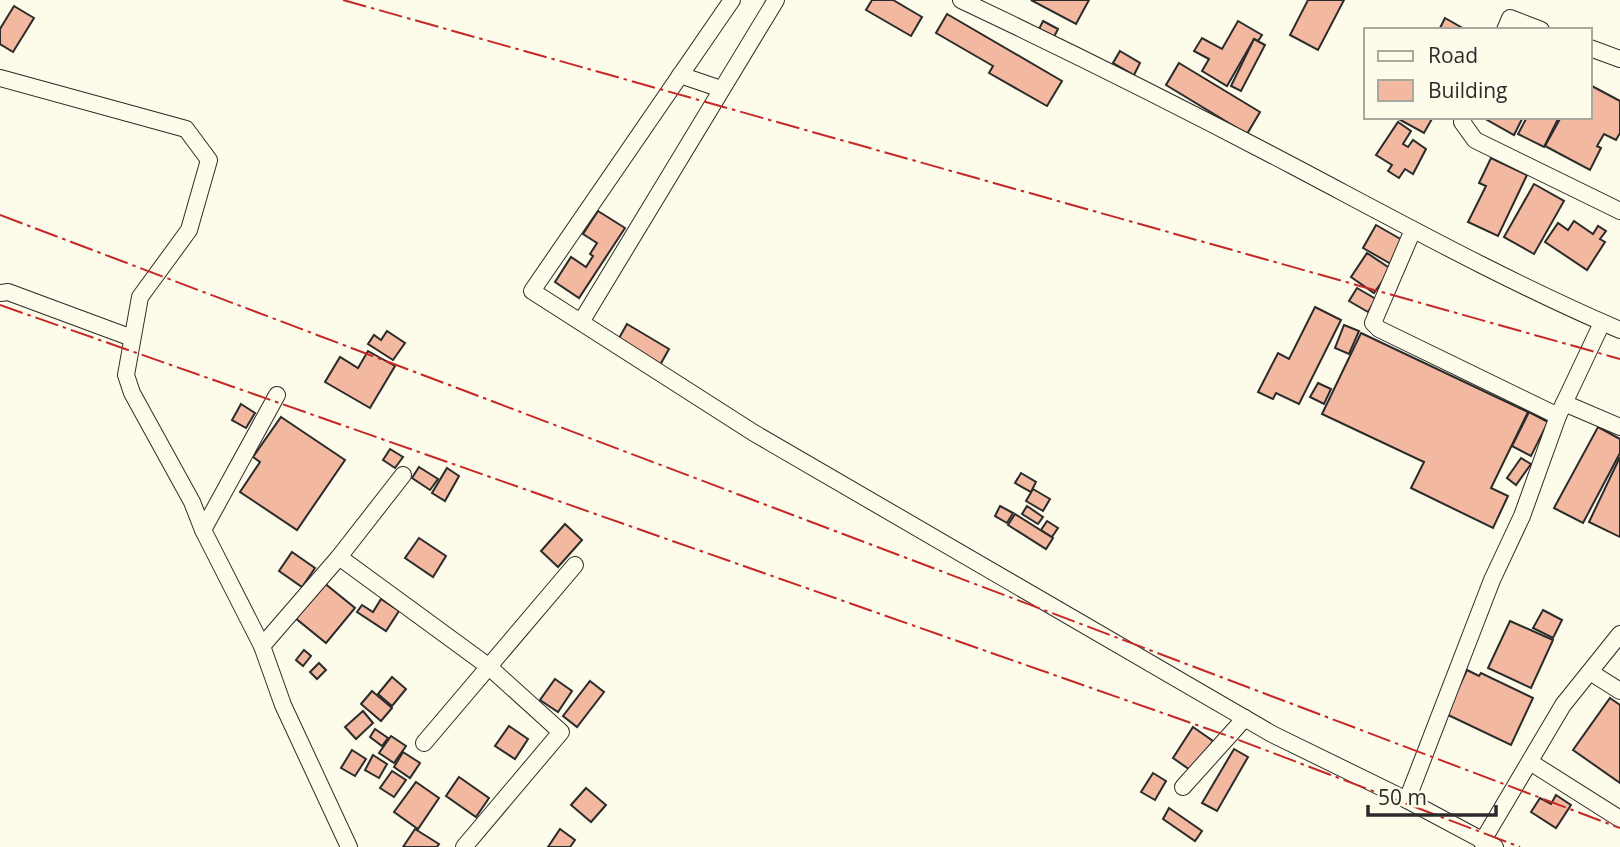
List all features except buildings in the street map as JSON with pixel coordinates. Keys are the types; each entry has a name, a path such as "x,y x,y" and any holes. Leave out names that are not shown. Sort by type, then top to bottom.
{"street":[{"path":"732,0 531,291 754,433 1245,718 1488,844 1563,705 1620,634"},
{"path":"580,322 776,0"},
{"path":"961,0 1131,81 1413,230 1620,330"},
{"path":"1506,28 1510,18 1536,28"},
{"path":"1592,49 1620,59"},
{"path":"680,75 721,89"},
{"path":"0,78 186,129 209,160 189,230 140,297 126,375 132,393 192,502 203,530 262,646 283,705 349,847"},
{"path":"1463,119 1462,122 1475,140 1620,211"},
{"path":"1413,230 1373,323 1380,329 1561,410 1620,427"},
{"path":"0,293 8,292 132,338"},
{"path":"1407,800 1492,580 1522,516 1561,410 1602,323"},
{"path":"203,530 277,396"},
{"path":"262,646 339,557 403,475"},
{"path":"339,557 488,666 561,732 464,847"},
{"path":"424,743 575,565"},
{"path":"1590,672 1620,691"},
{"path":"1183,787 1245,718"},
{"path":"1530,762 1620,819"}],"power":[{"path":"343,0 1620,359"},
{"path":"0,215 1620,828"},
{"path":"0,305 1231,737 1520,847"}]}
